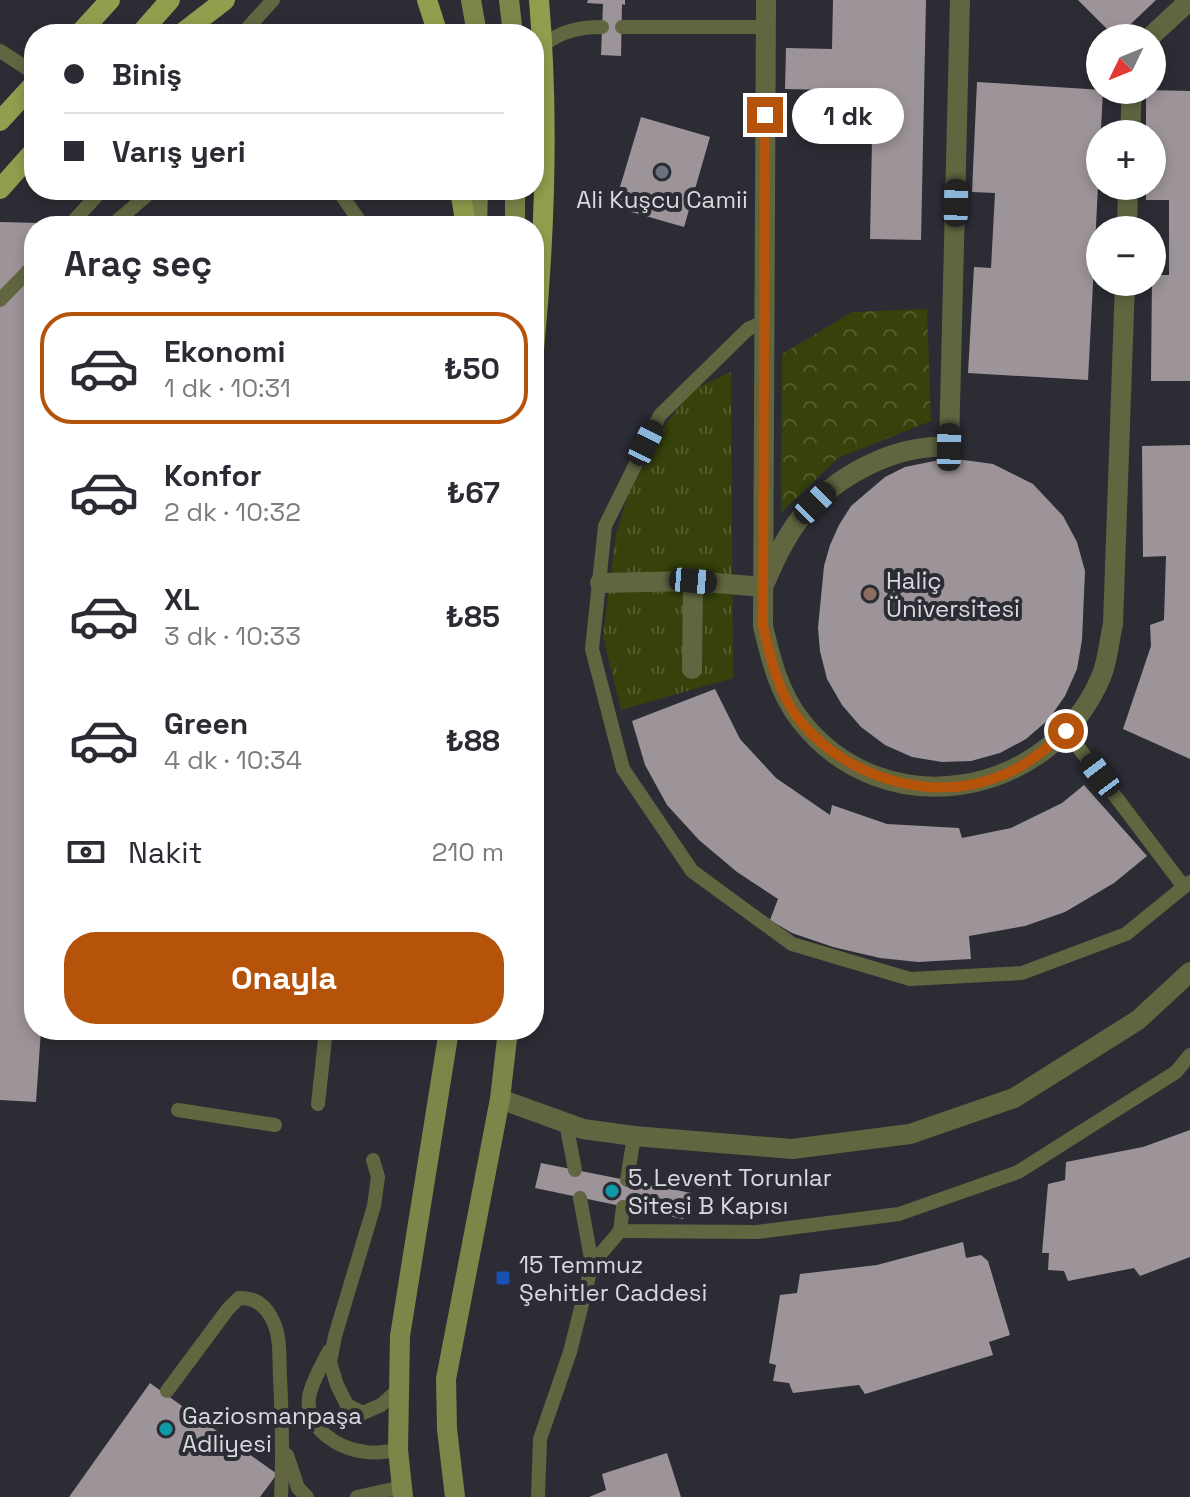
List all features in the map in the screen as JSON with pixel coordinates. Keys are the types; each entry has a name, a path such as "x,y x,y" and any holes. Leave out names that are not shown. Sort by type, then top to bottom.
{"main road":[{"path":"88,24 110,0"},
{"path":"149,24 170,0"},
{"path":"194,24 225,0"},
{"path":"427,0 435,24"},
{"path":"471,0 475,24"},
{"path":"509,0 512,24"},
{"path":"539,0 541,24"},
{"path":"0,121 24,95"},
{"path":"0,189 24,162"},
{"path":"0,189 24,170"},
{"path":"403,1492 398,1450 400,1336 447,1040"},
{"path":"455,1497 447,1429 446,1379 500,1099 507,1040"}],"street":[{"path":"766,0 763,626 775,676 801,721 839,757 885,780 936,788 989,781 1036,758 1075,722 1102,676 1113,624 1125,296"},
{"path":"763,587 786,539 828,491 892,454 931,446 949,447 960,0"},
{"path":"1164,24 1190,0"},
{"path":"600,583 693,581 763,587"},
{"path":"692,669 693,581"},
{"path":"500,1099 583,1129 634,1136 792,1149 910,1134 1014,1098 1138,1020 1190,972"}],"lane":[{"path":"251,24 273,0"},
{"path":"544,44 557,34 580,27 602,27"},
{"path":"622,27 766,27"},
{"path":"0,51 24,67"},
{"path":"78,216 93,200"},
{"path":"123,216 141,200"},
{"path":"0,300 24,276"},
{"path":"764,322 748,329 660,415 605,526 592,649 623,769 692,871 792,944 910,979 1022,973 1126,934 1187,884 1066,731"},
{"path":"318,1104 325,1040"},
{"path":"620,1231 757,1232 899,1214 1018,1172 1183,1072 1190,1055"},
{"path":"178,1110 275,1125"},
{"path":"566,1123 575,1170"},
{"path":"627,1180 634,1136"},
{"path":"373,1160 378,1177 374,1206 330,1362 347,1405 363,1413 381,1405 397,1391"},
{"path":"538,1497 540,1439 570,1352 592,1264 580,1198"},
{"path":"592,1264 620,1231 623,1207"},
{"path":"167,1391 239,1298 251,1298 264,1307 277,1331 283,1445 281,1497"},
{"path":"335,1336 309,1397 310,1413 318,1429 340,1446 368,1453 398,1450"},
{"path":"283,1445 298,1488 307,1497"},
{"path":"357,1497 403,1492"}],"green space":[{"path":"927,309 931,421 838,458 781,513 782,354 852,312"},
{"path":"731,372 733,678 621,710 603,636 616,534 633,479 654,440 692,390"}],"building":[{"path":"588,0 625,0 625,5 622,4 621,56 601,55 603,4 587,3"},
{"path":"833,0 926,0 921,240 870,239 873,91 785,89 786,48 832,49"},
{"path":"1078,0 1156,0 1131,24 1102,24"},
{"path":"977,82 1086,89 1086,104 1102,104 1101,120 1086,120 1086,200 1097,200 1096,216 1086,216 1086,296 1092,296 1088,380 968,373 974,267 991,268 995,193 972,192"},
{"path":"1166,90 1190,91 1190,381 1151,381 1152,296 1166,296 1169,200 1166,200 1166,120 1146,120 1146,104 1166,104"},
{"name":"Ali Kuşcu Camii","path":"641,117 710,137 684,227 614,207"},
{"path":"0,222 24,223 24,1040 40,1040 36,1102 0,1100"},
{"path":"1190,445 1190,759 1123,729 1151,646 1150,625 1164,620 1166,556 1143,557 1142,446"},
{"path":"949,458 993,464 1033,484 1063,516 1077,542 1085,571 1082,640 1077,669 1065,696 1048,720 1026,739 1000,753 971,761 942,762 912,757 885,745 861,727 842,705 827,679 818,628 824,566 839,525 851,506 885,477 905,467"},
{"path":"715,689 740,739 776,778 830,815 832,805 887,824 959,828 962,838 1011,828 1062,803 1084,785 1147,856 1114,883 1065,912 1025,926 969,936 971,959 918,962 880,958 792,933 770,920 778,899 737,872 699,840 667,805 645,765 632,721"},
{"path":"1190,1130 1190,1257 1140,1276 1134,1268 1068,1281 1064,1271 1048,1270 1049,1253 1042,1253 1048,1184 1065,1180 1066,1162 1143,1147"},
{"name":"5. Levent Torunlar Sitesi B Kapısı","path":"541,1163 691,1193 683,1219 535,1188"},
{"path":"963,1242 966,1258 981,1255 988,1261 1010,1335 989,1342 993,1355 865,1394 859,1385 793,1393 789,1383 773,1381 776,1365 769,1363 780,1295 797,1293 800,1274 877,1265"},
{"name":"Gaziosmanpaşa Adliyesi","path":"150,1383 277,1474 260,1497 69,1497"},
{"path":"667,1453 681,1497 589,1497 606,1490 602,1474"}],"place":[{"name":"Ali Kuşcu Camii","path":"662,172"},
{"name":"Haliç Üniversitesi","path":"870,594"},
{"name":"5. Levent Torunlar Sitesi B Kapısı","path":"612,1191"},
{"name":"15 Temmuz Şehitler Caddesi","path":"503,1278"},
{"name":"Gaziosmanpaşa Adliyesi","path":"166,1429"}],"route":[{"path":"765,115 763,626 775,676 801,721 839,757 885,780 936,788 989,781 1036,758 1066,731"}]}
